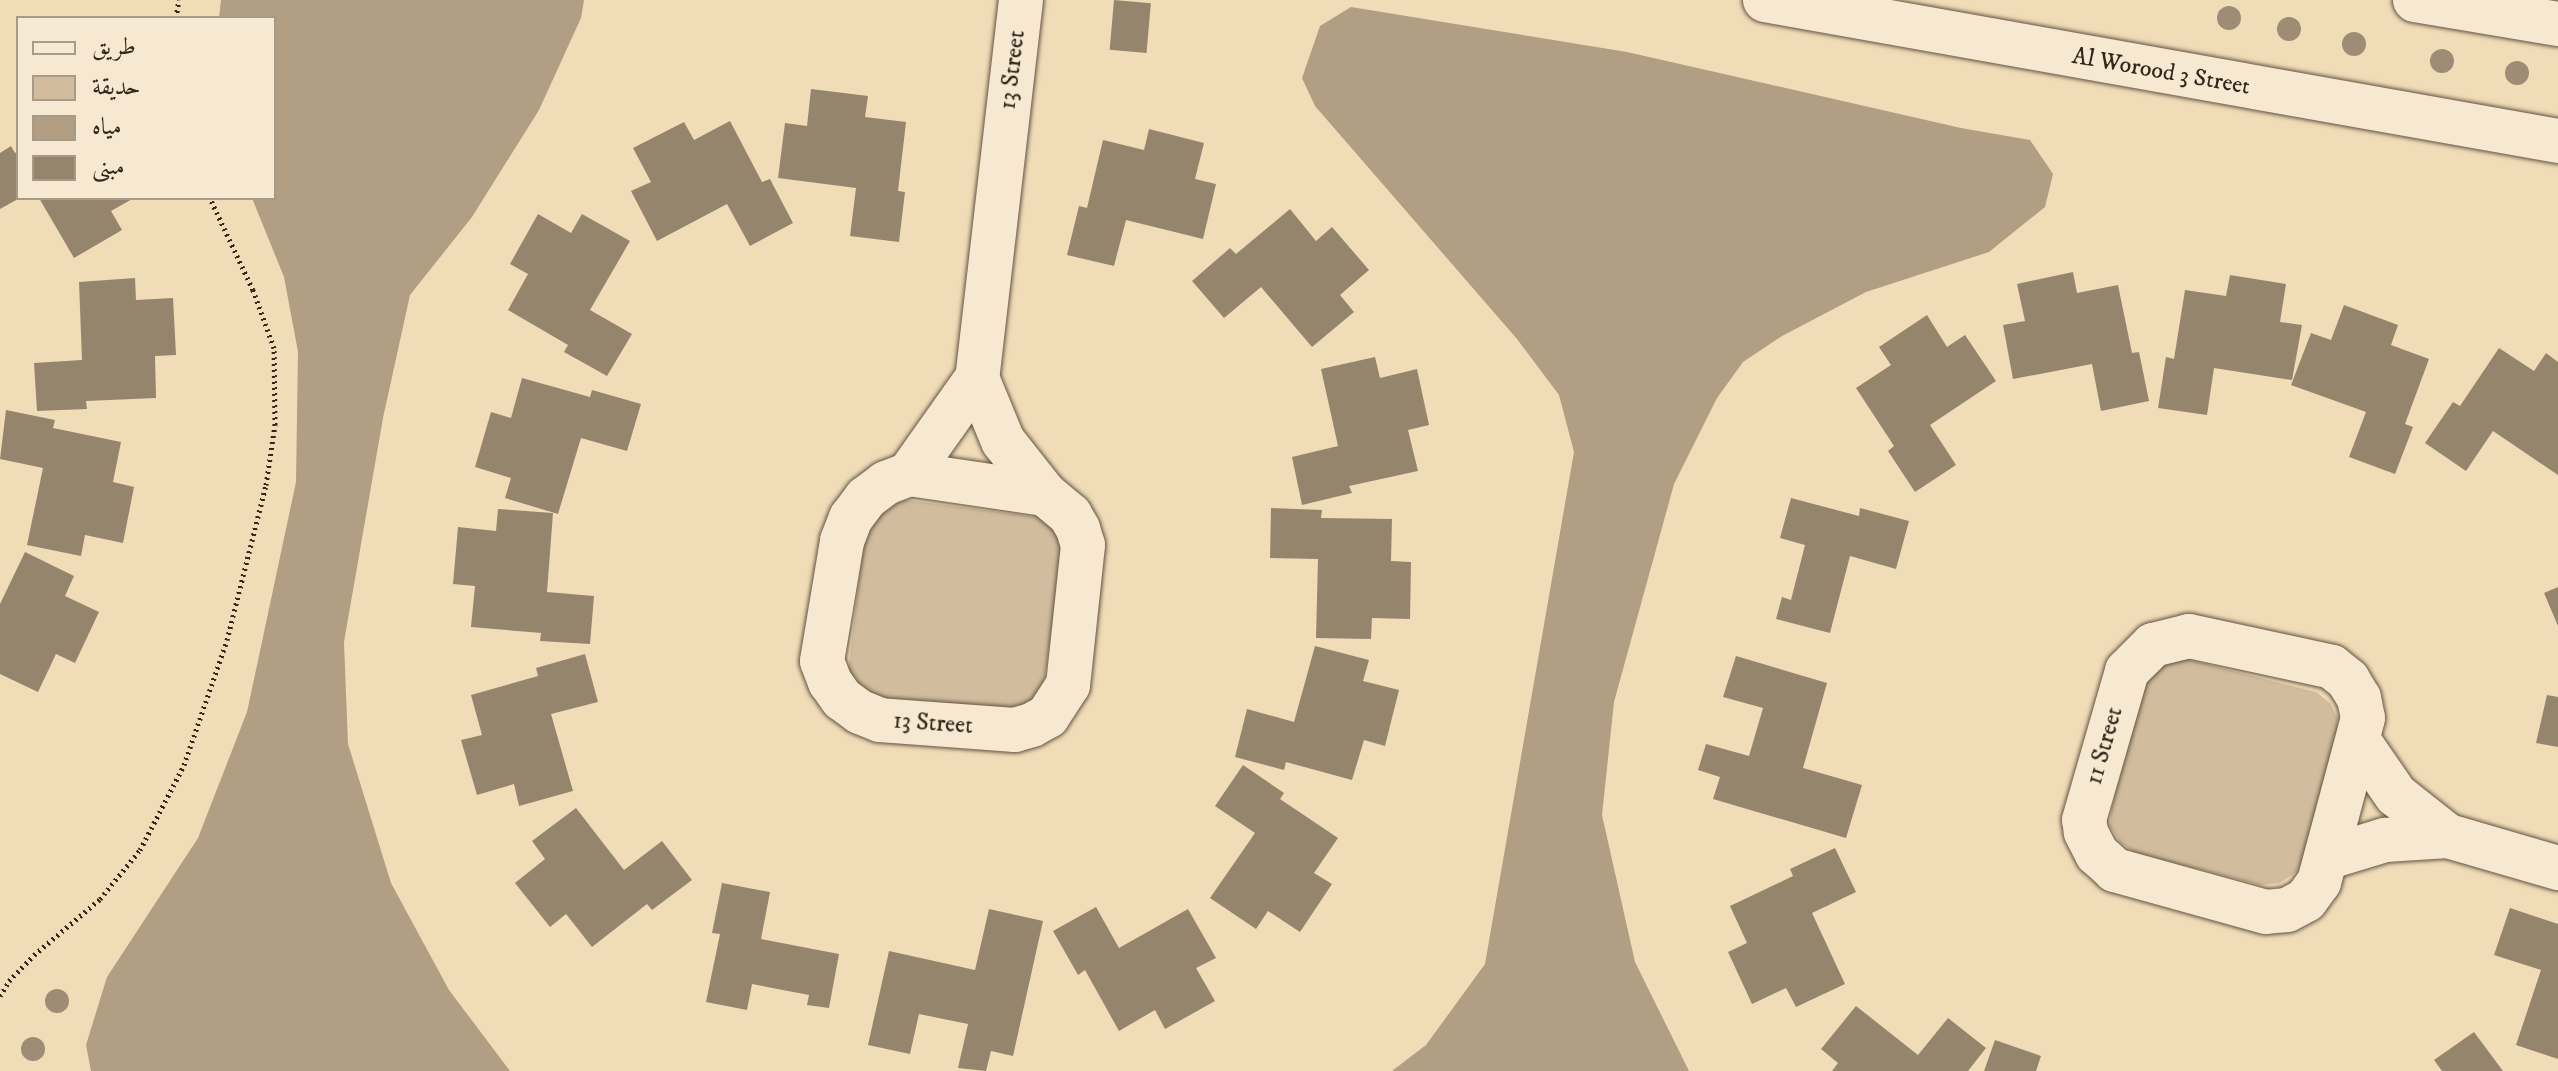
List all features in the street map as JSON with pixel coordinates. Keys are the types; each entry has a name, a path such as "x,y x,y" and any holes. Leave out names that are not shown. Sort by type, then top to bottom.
{"street":[{"name":"13 Street","path":"977,378 1003,441 1045,494 1070,515 1083,545 1068,685 1048,716 1015,730 880,720 860,712 842,699 830,682 822,661 842,541 851,518 866,498 886,483 909,474 977,378 1021,0"},
{"name":"Al Worood 3 Street","path":"1765,0 2558,141"},
{"path":"2415,0 2498,7 2558,24"},
{"path":"909,474 1045,494"},
{"name":"11 Street","path":"2189,636 2332,667 2348,680 2359,698 2363,718 2326,858 2319,882 2306,900 2287,910 2266,912 2115,870 2097,854 2084,820 2127,671 2153,645 2170,638 2189,636"},
{"path":"2358,740 2396,795 2448,836"},
{"path":"2326,858 2385,840 2448,836 2558,868"}],"path":[{"path":"0,996 9,981 34,955 100,899 140,850 184,765 227,640 266,485 275,425 274,348 253,290 211,200"}],"green space":[{"path":"906,500 1038,517 1053,527 1062,542 1063,562 1039,697 1003,715 874,696 859,688 848,674 865,528 889,504"},
{"path":"2186,659 2316,692 2330,703 2338,719 2336,738 2305,855 2297,871 2280,883 2260,885 2134,852 2120,842 2110,826 2112,807 2144,684 2154,671 2169,662"}],"water":[{"path":"221,0 584,0 581,18 539,110 472,217 410,295 383,418 344,642 348,744 391,883 449,990 510,1071 91,1071 86,1045 107,977 198,838 247,712 296,482 298,352 284,277 253,200 276,200 276,16 219,16"},
{"path":"1351,7 1627,52 1961,128 2030,140 2053,174 2045,207 1989,252 1866,292 1782,336 1743,362 1717,398 1674,484 1614,702 1602,815 1635,962 1689,1071 1392,1071 1426,1045 1485,964 1574,452 1559,395 1517,339 1315,106 1302,78 1320,26"}],"building":[{"path":"1114,0 1151,3 1147,53 1110,50"},
{"path":"811,89 868,96 865,117 906,122 898,191 905,192 899,242 850,236 856,188 778,178 785,123 807,126"},
{"path":"730,121 762,182 770,179 793,223 750,246 727,204 657,241 631,191 651,182 633,148 684,122 694,140"},
{"path":"1149,129 1204,143 1195,179 1216,184 1203,239 1126,220 1114,266 1067,255 1079,206 1087,208 1103,140 1144,150"},
{"path":"11,146 16,152 16,200 0,209 0,153"},
{"path":"40,200 130,200 111,211 122,230 74,258"},
{"path":"1290,209 1316,241 1332,227 1369,270 1340,295 1354,312 1312,347 1261,287 1224,318 1192,281 1230,248 1236,254"},
{"path":"538,214 571,233 582,214 630,241 590,310 632,334 607,376 564,352 568,345 508,310 528,274 510,264"},
{"path":"2073,272 2077,293 2118,285 2132,353 2139,352 2149,401 2101,411 2092,364 2013,379 2003,325 2025,321 2017,284"},
{"path":"2230,275 2286,284 2280,322 2302,325 2292,380 2214,368 2207,415 2158,408 2166,357 2174,359 2185,290 2226,296"},
{"path":"135,278 136,300 173,298 176,355 155,356 156,398 86,401 87,409 37,411 34,363 82,360 79,282"},
{"path":"2344,305 2398,325 2391,345 2429,359 2405,424 2413,427 2395,474 2349,457 2366,412 2291,385 2311,333 2331,340"},
{"path":"1927,315 1947,347 1965,335 1996,381 1930,425 1956,465 1915,492 1888,451 1894,446 1856,388 1891,365 1879,347"},
{"path":"2499,348 2534,371 2546,353 2558,362 2558,475 2493,431 2466,471 2425,443 2453,402 2460,406"},
{"path":"1375,357 1380,378 1417,369 1429,425 1408,430 1418,471 1349,486 1352,493 1302,505 1292,457 1338,446 1321,369"},
{"path":"522,378 590,397 592,390 641,404 627,451 581,438 558,514 505,498 511,478 475,467 491,412 511,418"},
{"path":"6,410 55,420 53,428 121,442 113,482 134,487 123,543 85,535 81,556 27,545 43,468 0,459"},
{"path":"1791,498 1859,516 1860,508 1909,521 1896,569 1850,556 1830,633 1776,619 1782,597 1791,600 1805,545 1780,538"},
{"path":"1271,508 1322,510 1321,518 1392,519 1391,561 1411,562 1410,619 1372,618 1371,639 1316,638 1318,559 1270,558"},
{"path":"498,509 553,513 547,592 594,596 590,644 540,641 541,633 471,627 475,586 453,584 458,527 496,531"},
{"path":"25,552 74,576 65,596 99,612 75,663 56,654 38,692 0,674 0,604"},
{"path":"2558,587 2558,626 2544,593"},
{"path":"1315,646 1369,660 1363,681 1399,690 1385,746 1364,740 1352,780 1286,762 1284,770 1235,757 1247,709 1294,722"},
{"path":"585,654 598,702 551,714 573,791 519,806 514,784 477,795 461,740 482,735 471,695 538,676 536,668"},
{"path":"1736,656 1827,683 1803,768 1862,785 1846,838 1713,799 1720,777 1698,770 1706,744 1749,756 1763,708 1723,697"},
{"path":"2547,695 2558,697 2558,747 2536,743"},
{"path":"1243,765 1284,793 1280,799 1338,838 1314,873 1332,884 1300,932 1268,911 1256,929 1210,898 1255,833 1215,806"},
{"path":"576,808 624,870 662,841 692,880 652,910 647,904 592,947 566,914 550,927 515,883 545,859 532,841"},
{"path":"1835,848 1856,892 1812,913 1845,984 1796,1007 1786,988 1752,1004 1728,952 1747,943 1730,906 1793,876 1790,869"},
{"path":"722,883 770,892 761,939 839,954 829,1008 807,1005 809,995 752,984 747,1010 706,1002 720,934 712,933"},
{"path":"1096,907 1119,948 1188,909 1216,958 1196,968 1215,1001 1165,1029 1155,1010 1119,1031 1085,970 1078,975 1053,931"},
{"path":"2510,908 2558,924 2558,1059 2516,1045 2541,970 2494,955"},
{"path":"989,909 1043,921 1013,1056 991,1051 986,1071 958,1068 968,1024 919,1014 910,1054 868,1045 889,951 975,970"},
{"path":"1856,1006 1918,1055 1948,1018 1986,1048 1968,1071 1832,1071 1838,1063 1821,1049"},
{"path":"2474,1032 2503,1071 2442,1071 2434,1060"},
{"path":"1995,1040 2041,1056 2036,1071 1984,1071"}]}
